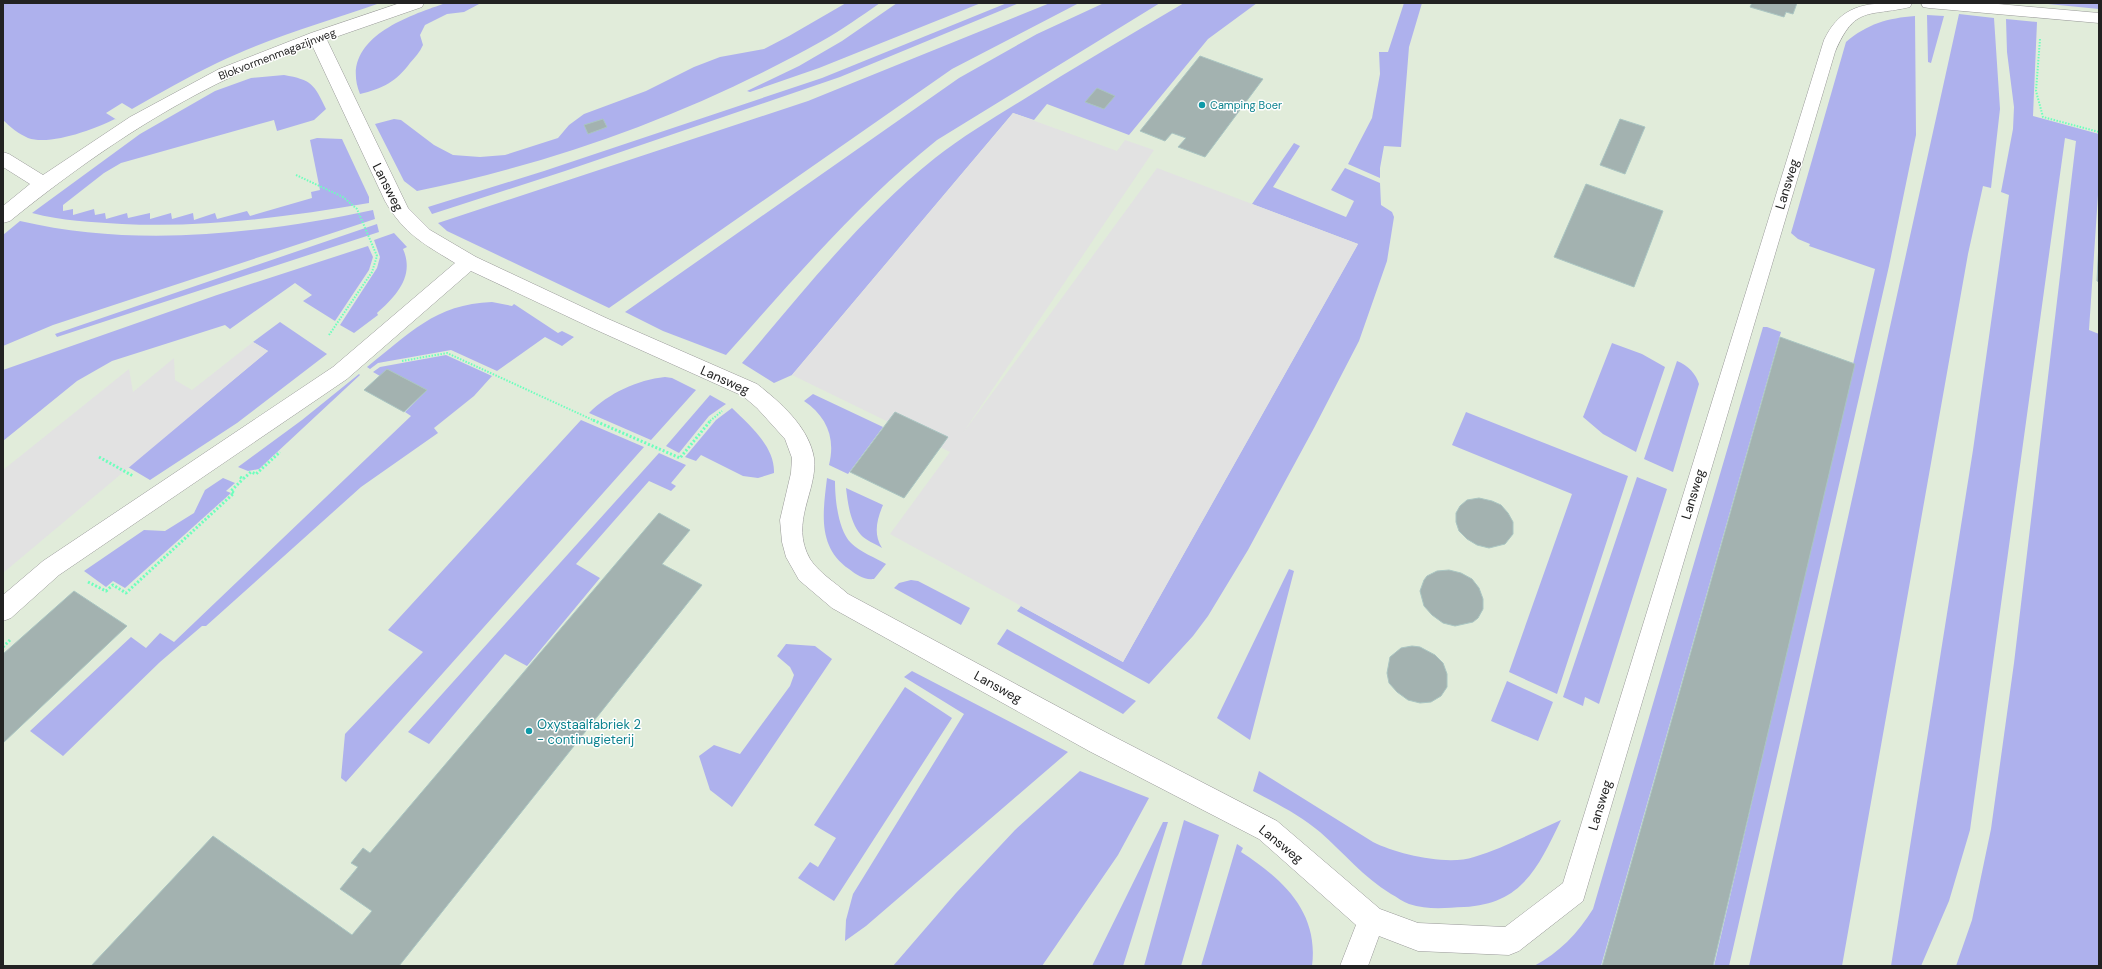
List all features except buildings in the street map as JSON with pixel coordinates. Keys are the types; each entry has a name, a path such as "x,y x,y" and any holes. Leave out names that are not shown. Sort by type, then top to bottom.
{"lane":[{"name":"Blokvormenmagazijnweg","path":"3,216 43,184 136,121 225,73 317,37 416,3"},
{"name":"Lansweg","path":"317,37 400,213 423,235 469,262 606,326 750,390 768,404 786,425 801,451 802,474 792,514 794,546 804,569 840,601 1098,742 1234,810 1268,830 1371,920 1418,937 1509,941 1574,892 1826,52 1842,23 1860,11 1894,3"},
{"path":"1929,3 2099,18"},
{"path":"3,158 43,184"},
{"path":"3,610 51,568 340,373 469,262"},
{"path":"1354,966 1371,920"}],"path":[{"path":"2031,12 2041,24 2036,91 2043,117 2099,132"},
{"path":"296,176 343,197 351,203 360,215 376,256 372,272 329,335"},
{"path":"401,361 447,353 494,373 514,385 680,458 713,418 750,390"},
{"path":"87,581 106,591 113,585 126,593 234,493 231,491 243,479 251,472 256,474 285,448"},
{"path":"99,457 146,483 181,479"},
{"path":"237,476 243,479"},
{"path":"3,647 15,636"}],"shaded area":[{"path":"3,3 380,3 297,31 237,54 195,74 132,109 122,103 106,113 117,120 115,119 84,132 60,138 37,140 28,138 21,134 3,120"},
{"path":"321,3 2099,3 2099,966 3,966 3,108"},
{"path":"446,3 481,3 464,12 447,14 425,25 420,35 423,45 400,75 382,87 360,94 356,75 359,58 368,44 380,33 396,23"},
{"path":"846,3 880,3 829,37 774,67 675,112 574,150 470,179 417,191 404,181 375,124 394,119 401,120 434,145 453,155 480,157 505,155 558,138 569,125 584,114 646,91 694,67 720,57 764,49"},
{"path":"897,3 981,3 819,68 750,92 747,91 799,66 842,41"},
{"path":"1007,3 1019,3 840,77 565,171 432,214 428,207 544,171 822,78"},
{"path":"1050,3 1079,3 952,69 609,308 447,231 438,223 808,101"},
{"path":"1104,3 1160,3 937,140 908,164 853,216 801,271 726,355 663,331 625,312 959,78 1037,34"},
{"path":"1184,3 1257,3 1208,39 1129,135 1047,104 1034,120 1013,113 792,375 774,383 742,363 810,282 857,230 908,181 935,158 966,135 1082,63"},
{"path":"1404,3 1422,3 1409,47 1401,147 1384,146 1380,168 1380,178 1348,164 1372,118 1380,74 1379,52 1388,52"},
{"path":"2038,3 2099,3 2099,9"},
{"path":"1959,14 1994,18 2000,109 1991,188 1983,186 1968,254 1842,966 1749,966"},
{"path":"1927,15 1944,16 1931,63 1928,62"},
{"path":"1915,16 1916,135 1889,266 1729,966 1714,966 1875,269 1809,246 1810,244 1798,239 1791,233 1846,42 1870,26 1896,18"},
{"path":"2006,19 2037,22 2033,116 2099,134 2099,180 2089,330 2099,334 2099,966 1956,966 1972,920 1991,829 2014,663 2076,141 2065,138 1970,830 1949,901 1921,966 1891,966 1973,450 2009,195 2001,192 2013,129 2014,107 2007,52"},
{"path":"284,75 306,81 315,89 326,109 314,120 277,131 274,120 121,163 104,173 63,205 63,211 73,209 73,215 94,209 95,215 105,213 106,219 127,213 128,218 150,213 150,219 171,213 172,219 193,213 194,220 215,213 217,219 247,211 250,216 312,198 311,192 320,190 310,140 317,138 342,139 369,197 369,203 277,217 215,223 153,225 88,222 54,218 32,213 140,134 215,91 251,78"},
{"path":"1013,113 1117,151 1125,140 1154,150 963,433 1157,168 1358,244 1123,662 890,534 950,452 792,375"},
{"path":"1294,143 1300,146 1273,187 1346,217 1354,201 1331,190 1345,168 1380,183 1381,205 1392,212 1394,217 1387,261 1359,341 1248,550 1208,616 1193,636 1149,684 1017,611 1021,606 1123,662 1358,244 1252,204"},
{"path":"373,210 375,219 53,325 3,346 3,235 20,221 64,229 108,234 152,236 197,235 286,226"},
{"path":"377,224 379,232 57,337 55,334"},
{"path":"394,233 407,247 403,249 407,268 402,285 391,300 377,313 378,315 354,333 340,325 377,268 380,257 374,240"},
{"path":"368,246 373,257 369,270 335,321 303,301 312,295 295,283 230,329 225,325 112,361 77,381 3,441 3,370 217,295"},
{"path":"492,302 512,306 514,304 558,333 562,331 574,337 562,346 545,337 497,371 451,350 378,363 370,369 367,367 410,332 438,315 454,308"},
{"path":"280,322 327,354 237,423 150,480 128,467 268,351 253,342"},
{"path":"1763,327 1781,332 1601,966 1534,966 1560,949 1581,926 1593,909"},
{"path":"253,342 268,351 3,573 3,470 129,369 133,392 174,358 175,380 192,390"},
{"path":"1612,343 1642,354 1665,367 1636,452 1603,434 1583,417"},
{"path":"446,355 492,376 474,396 434,428 438,433 361,487 206,626 202,626 160,662 63,756 30,731 131,637 146,648 160,633 174,642 411,416 405,412 427,390 387,369 380,376 373,372 380,367"},
{"path":"1677,361 1691,370 1699,384 1673,472 1644,459"},
{"path":"359,374 360,375 259,469 248,471 238,467 302,420"},
{"path":"665,377 672,378 696,390 651,440 589,413 605,399 634,384"},
{"path":"813,394 883,427 848,474 829,465 831,445 827,428 818,413 804,401"},
{"path":"710,395 726,404 709,416 679,453 666,446"},
{"path":"732,408 753,429 766,445 773,463 774,473 758,478 743,476 701,455 696,461 685,457 716,420"},
{"path":"1466,412 1628,476 1557,694 1509,672 1572,494 1452,445"},
{"path":"581,420 644,447 346,782 341,778 345,734 423,652 388,630"},
{"path":"659,453 686,465 671,483 676,486 671,491 649,481 576,564 600,578 527,666 505,654 429,744 408,732"},
{"path":"1637,477 1667,489 1599,704 1585,697 1583,706 1563,697"},
{"path":"223,478 235,483 226,491 231,493 125,588 113,581 106,587 84,571 144,530 165,531 194,513 205,490"},
{"path":"827,478 835,481 840,522 851,543 868,555 886,564 874,579 860,577 849,569 839,560 827,540 824,528 824,503"},
{"path":"846,488 883,505 877,526 879,543 882,548 865,539 857,530 850,513"},
{"path":"1289,569 1294,571 1250,740 1217,718"},
{"path":"911,580 918,581 970,608 961,625 894,588 899,583"},
{"path":"1007,629 1136,701 1123,714 997,644"},
{"path":"786,644 815,646 832,659 732,807 710,790 699,756 714,745 740,754 790,686 794,675 790,667 777,656"},
{"path":"912,671 1068,752 866,926 845,941 846,920 853,894 964,714 904,677"},
{"path":"1507,681 1553,702 1538,741 1491,721"},
{"path":"905,687 952,718 834,901 798,878 810,862 818,867 836,838 814,825"},
{"path":"1080,771 1149,798 1118,855 1042,966 893,966 956,893 1015,830"},
{"path":"1259,771 1373,842 1395,851 1422,857 1450,860 1474,857 1507,845 1561,820 1535,868 1526,880 1514,891 1500,899 1484,904 1450,908 1416,906 1391,894 1371,880 1329,840 1304,820 1253,791"},
{"path":"1184,820 1219,835 1181,966 1144,966"},
{"path":"1163,822 1168,822 1123,966 1092,966"},
{"path":"1237,844 1243,848 1241,852 1256,862 1284,886 1304,913 1310,929 1313,947 1312,966 1201,966"}],"place":[{"name":"Camping Boer","path":"1202,105"},
{"name":"Oxystaalfabriek 2 - continugieterij","path":"529,731"}]}
